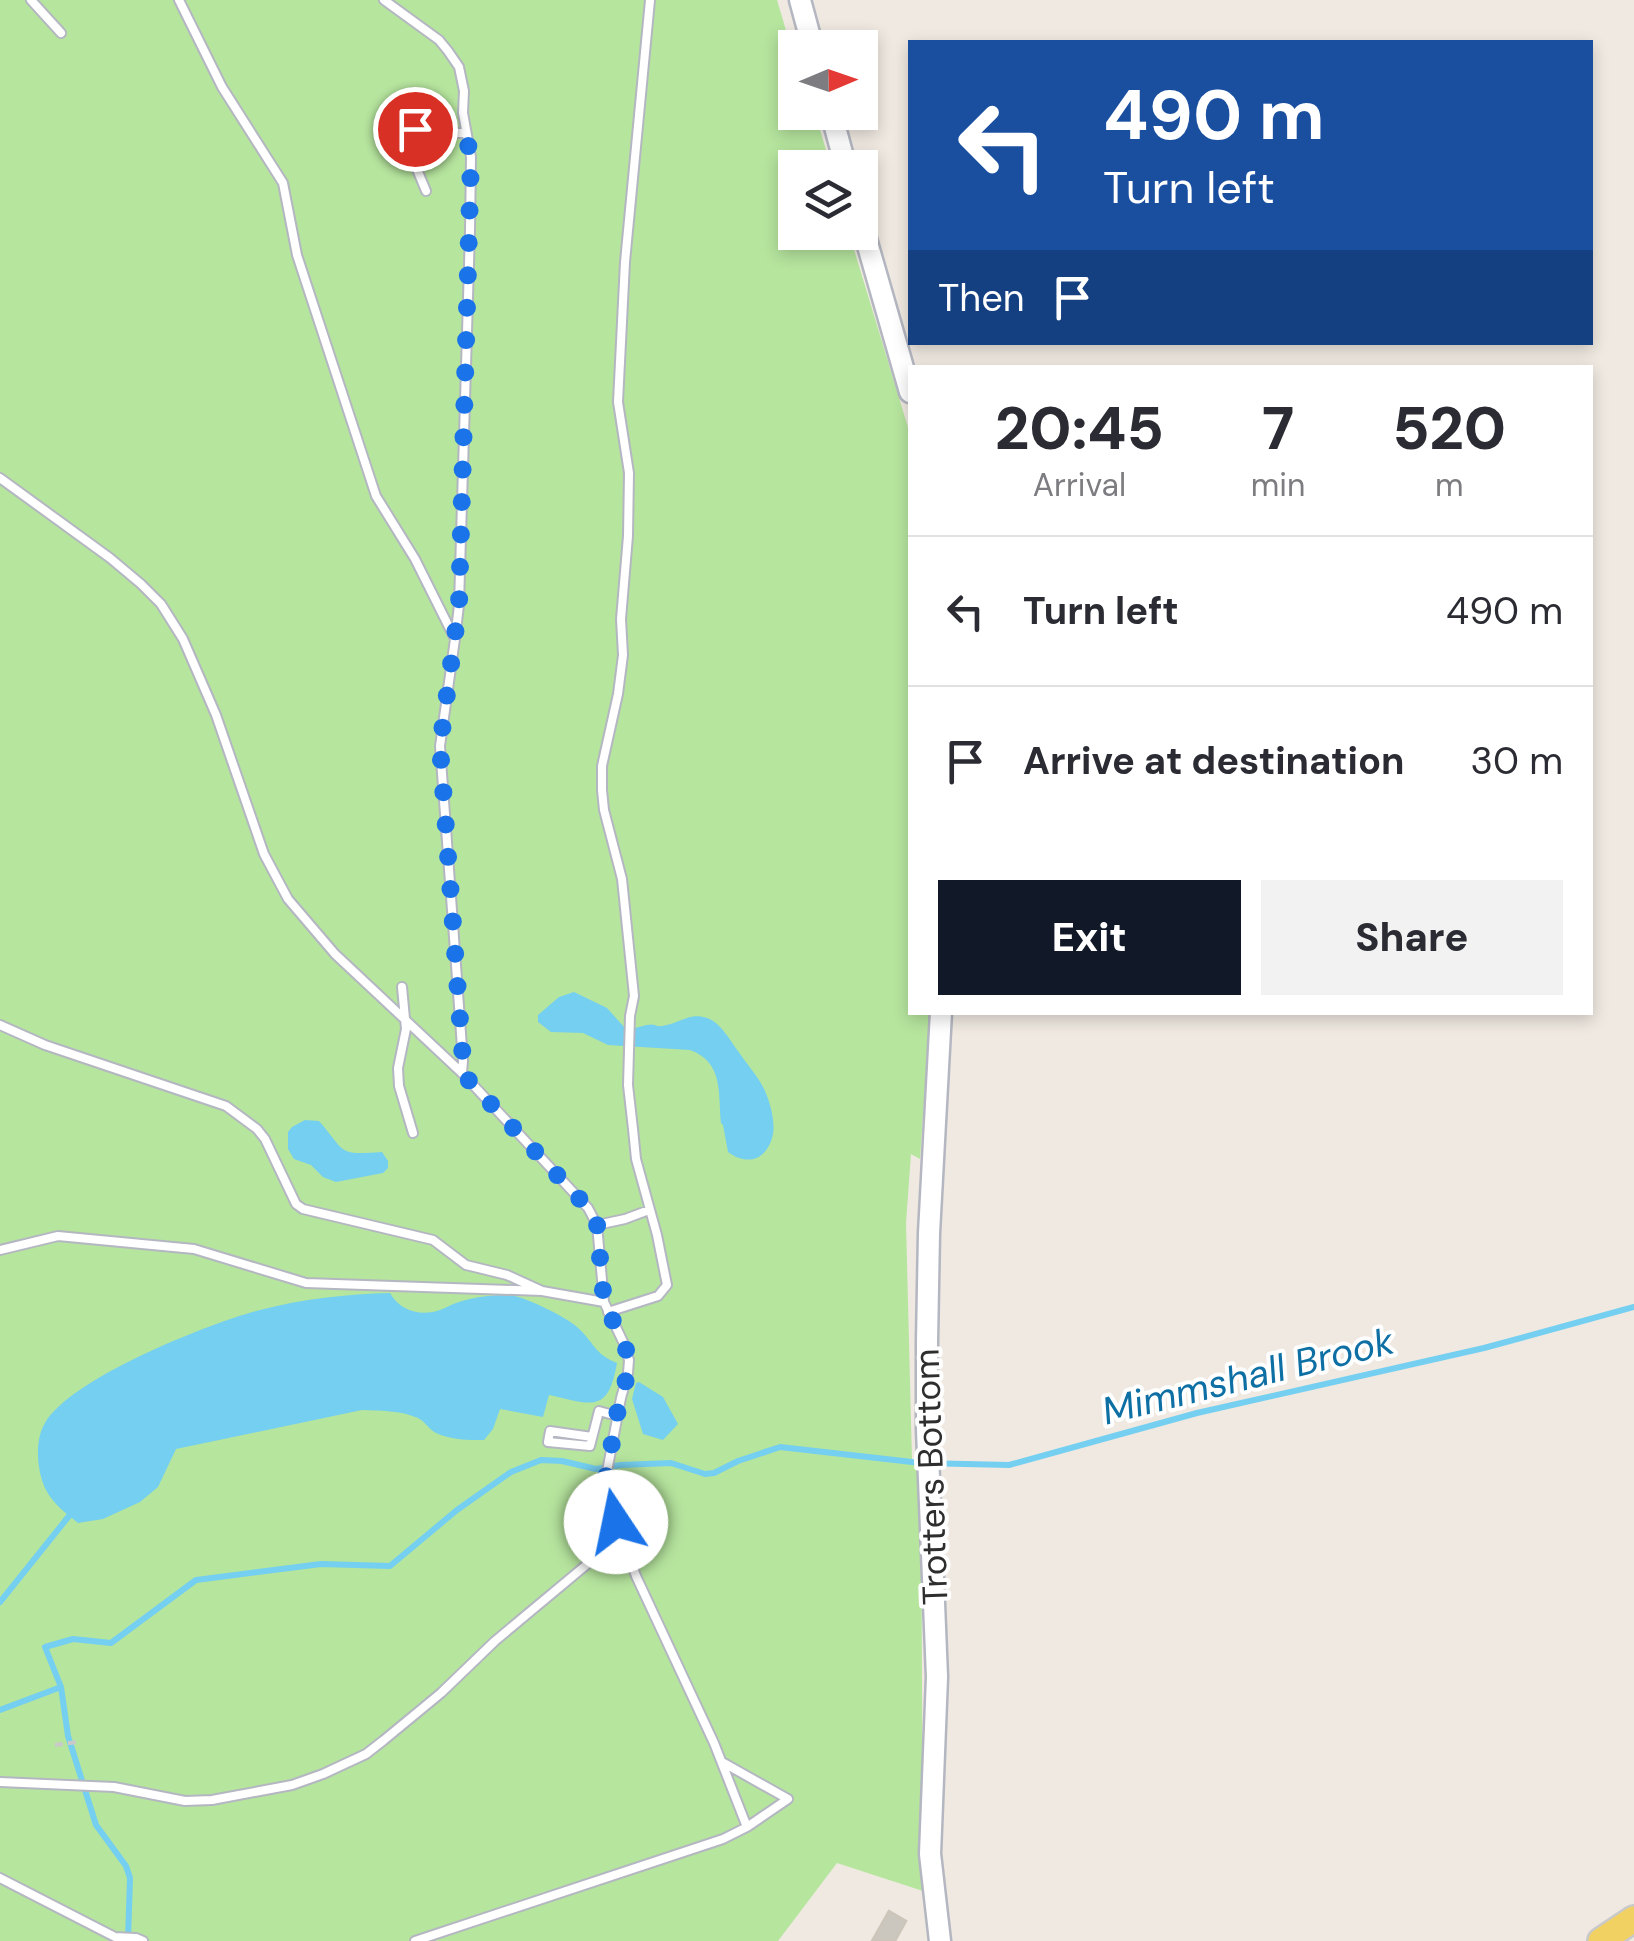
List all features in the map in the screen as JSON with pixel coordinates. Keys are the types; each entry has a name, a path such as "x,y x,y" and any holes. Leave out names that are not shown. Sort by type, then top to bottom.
{"main road":[{"path":"1601,1941 1634,1919"}],"street":[{"path":"800,0 809,30"},
{"path":"869,250 908,385"},
{"name":"Trotters Bottom","path":"940,1941 930,1854 937,1677 926,1341 941,1015"}],"lane":[{"path":"31,0 61,33"},
{"path":"179,0 222,86 284,183 297,256 376,496 415,558 455,639"},
{"path":"384,0 439,40 459,67 471,157 459,605 440,746 462,1073"},
{"path":"608,1312 658,1296 667,1285 632,1130 628,1085 634,996 622,879 602,790 602,766 623,656 621,619 629,474 618,402 625,262 650,0"},
{"path":"426,190 399,126 437,133 465,132"},
{"path":"0,478 110,558 141,584 169,616 216,715 264,854 288,899 334,954 462,1073 588,1208 597,1224 604,1302 629,1360 605,1482 636,1576 722,1762 747,1827"},
{"path":"402,988 406,1022 398,1068 413,1133"},
{"path":"0,1024 45,1045 226,1106 258,1129 296,1204 303,1209 433,1240 466,1264 507,1275 542,1291"},
{"path":"597,1224 649,1210"},
{"path":"0,1250 58,1236 194,1249 306,1283 542,1291 604,1302"},
{"path":"592,1436 550,1431 548,1442 590,1446 599,1411 617,1416"},
{"path":"0,1782 114,1787 186,1801 292,1785 323,1774 366,1754 384,1740 621,1536"},
{"path":"415,1941 723,1839 788,1799 722,1762"},
{"path":"0,1878 115,1937 139,1940"}],"path":[{"path":"55,1745 77,1742"}],"green space":[{"path":"0,0 777,0 786,30 778,30 778,130 820,130 826,150 778,150 778,250 854,250 908,427 908,1015 930,1015 920,1159 911,1154 906,1223 912,1461 921,1463 923,1891 837,1863 778,1941 0,1941"}],"water":[{"path":"574,992 607,1008 625,1028 662,1026 695,1016 716,1024 767,1096 773,1130 762,1155 743,1159 728,1152 717,1080 701,1055 690,1050 608,1045 583,1033 551,1032 538,1022 538,1015 559,997"},
{"path":"305,1120 319,1121 344,1150 382,1152 388,1168 383,1173 336,1182 323,1177 311,1165 294,1159 288,1149 288,1132"},
{"path":"390,1293 404,1307 423,1313 493,1296 514,1296 537,1304 572,1323 599,1352 617,1363 613,1380 603,1398 595,1402 549,1395 543,1417 500,1409 484,1440 442,1435 418,1418 404,1414 362,1410 176,1449 158,1487 140,1502 103,1519 78,1523 49,1495 38,1456 45,1423 60,1406 111,1371 177,1340 260,1310 325,1298"},
{"path":"639,1382 663,1397 678,1424 663,1440 643,1434 632,1399"}],"building":[{"path":"889,1911 906,1921 895,1941 872,1941"}],"waterway":[{"name":"Mimmshall Brook","path":"128,1940 130,1878 126,1866 96,1825 68,1736 61,1687 45,1647 73,1639 111,1643 196,1580 321,1564 390,1566 457,1510 511,1472 541,1460 596,1469 671,1463 705,1474 780,1447 921,1463 1009,1465 1197,1413 1484,1348 1634,1307"},
{"path":"0,1602 69,1516"},
{"path":"0,1710 61,1687"}],"route":[{"path":"415,129 465,132 471,157 459,605 440,746 462,1073 588,1208 597,1224 604,1302 629,1360 605,1482 616,1522"}]}
